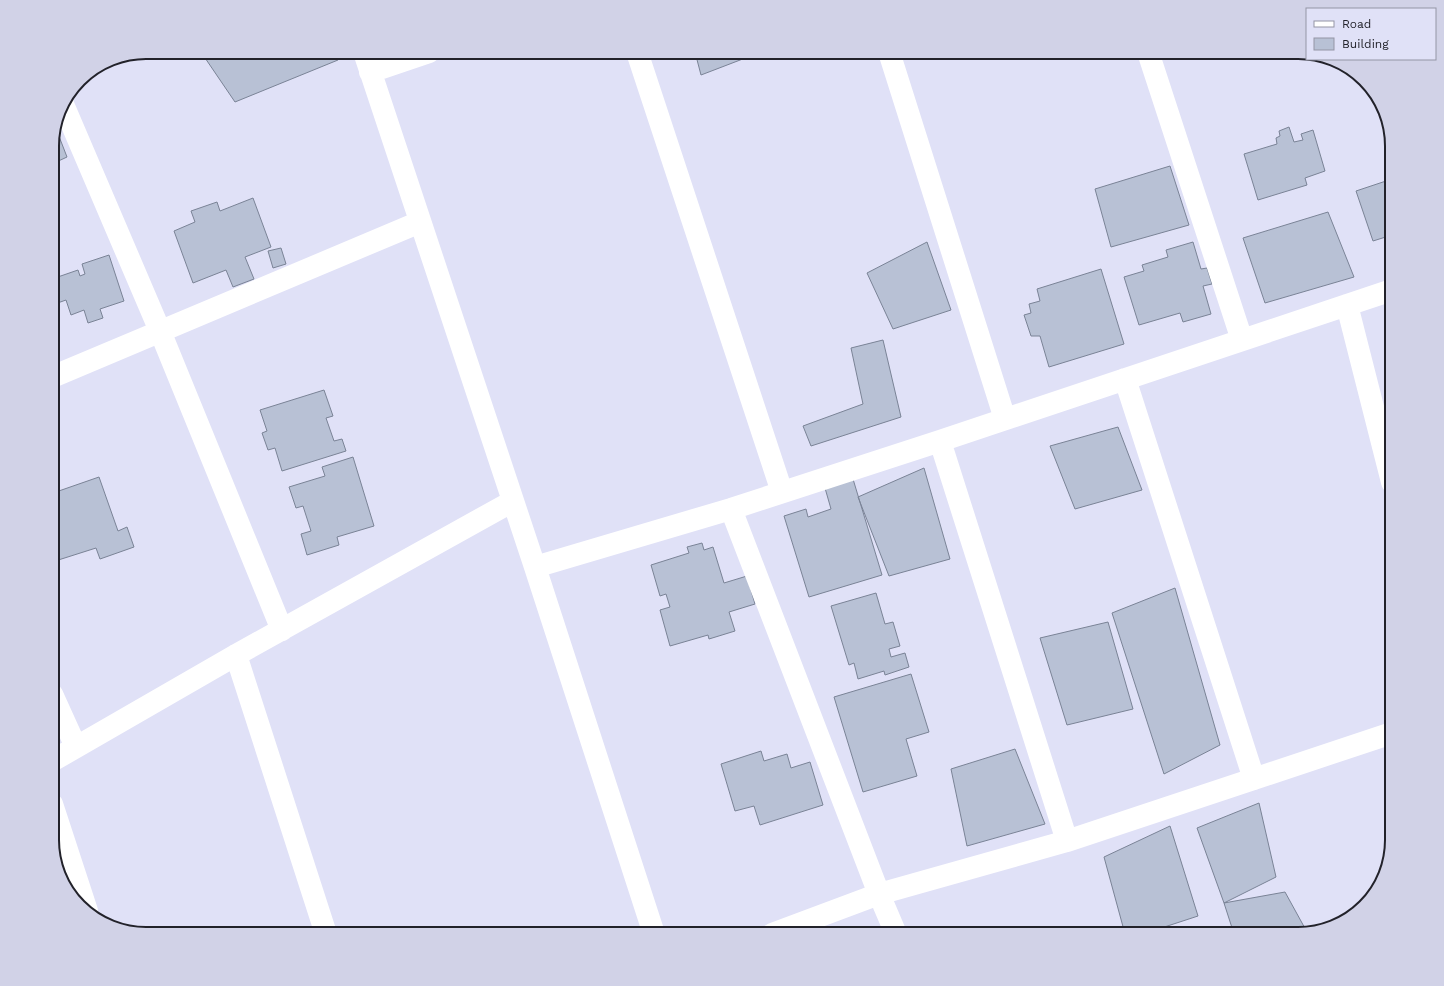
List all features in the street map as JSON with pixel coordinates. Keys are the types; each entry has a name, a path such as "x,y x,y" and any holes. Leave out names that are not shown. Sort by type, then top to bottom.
{"street":[{"path":"386,59 367,62 535,567 652,927"},
{"path":"639,59 782,492"},
{"path":"891,59 1005,419"},
{"path":"1150,59 1242,340"},
{"path":"66,112 160,331 282,630"},
{"path":"59,374 420,222"},
{"path":"535,567 731,508 940,441 1385,292"},
{"path":"1347,305 1385,454"},
{"path":"1126,379 1254,779"},
{"path":"940,441 1067,841"},
{"path":"59,756 236,655 513,501"},
{"path":"731,508 893,927"},
{"path":"236,655 324,927"},
{"path":"59,709 76,747"},
{"path":"791,927 879,894 1067,841 1385,735"},
{"path":"59,825 84,902"}],"building":[{"path":"206,59 338,59 338,60 235,102"},
{"path":"697,59 743,59 701,75"},
{"path":"1289,127 1294,142 1303,140 1301,134 1313,130 1325,171 1305,178 1307,185 1258,200 1244,154 1277,144 1276,138 1280,136 1279,131"},
{"path":"59,138 67,157 59,161"},
{"path":"1170,166 1189,225 1111,247 1095,189"},
{"path":"1385,181 1385,237 1373,241 1356,191"},
{"path":"253,198 271,247 245,257 254,279 233,287 226,270 193,283 174,231 195,222 191,211 217,202 220,211"},
{"path":"1328,212 1354,277 1265,303 1243,238"},
{"path":"927,242 951,310 893,329 867,273"},
{"path":"1193,242 1201,269 1207,268 1212,284 1203,286 1211,314 1183,322 1180,313 1139,325 1124,277 1144,271 1142,265 1168,257 1166,250"},
{"path":"281,248 286,264 273,268 268,251"},
{"path":"109,255 124,301 100,309 103,318 88,323 84,310 71,315 66,300 59,302 59,277 78,270 80,276 85,274 82,264"},
{"path":"1101,269 1124,344 1049,367 1040,336 1031,336 1024,315 1031,313 1029,304 1040,301 1037,289"},
{"path":"883,340 901,417 811,446 803,426 863,404 851,348"},
{"path":"324,390 333,416 326,418 334,441 342,439 346,451 282,471 275,448 268,450 262,433 267,431 260,410"},
{"path":"1118,427 1142,490 1075,509 1050,446"},
{"path":"353,457 374,526 337,537 339,545 307,555 301,534 311,531 303,506 296,508 289,487 325,476 322,467"},
{"path":"924,468 950,559 889,576 858,497"},
{"path":"99,477 118,531 127,527 134,547 100,559 96,548 59,560 59,491"},
{"path":"853,479 882,575 809,597 784,516 806,509 808,517 831,509 825,488"},
{"path":"702,543 704,550 713,547 724,583 747,576 755,604 729,612 735,631 709,639 708,635 670,646 660,610 670,607 666,594 660,596 651,565 689,553 687,547"},
{"path":"1175,588 1220,745 1164,774 1112,613"},
{"path":"876,593 885,624 893,622 900,646 889,649 891,657 905,653 909,667 885,675 884,671 858,679 854,663 849,665 831,606"},
{"path":"1108,622 1133,709 1067,725 1040,638"},
{"path":"911,674 929,732 906,739 917,776 863,792 834,697"},
{"path":"1015,749 1045,824 967,846 951,769"},
{"path":"761,751 764,761 787,754 791,768 810,762 823,805 760,825 754,806 735,811 721,764"},
{"path":"1259,803 1276,877 1224,903 1197,828"},
{"path":"1170,826 1198,916 1164,927 1123,927 1104,857"},
{"path":"1285,892 1304,927 1232,927 1224,903"}]}
